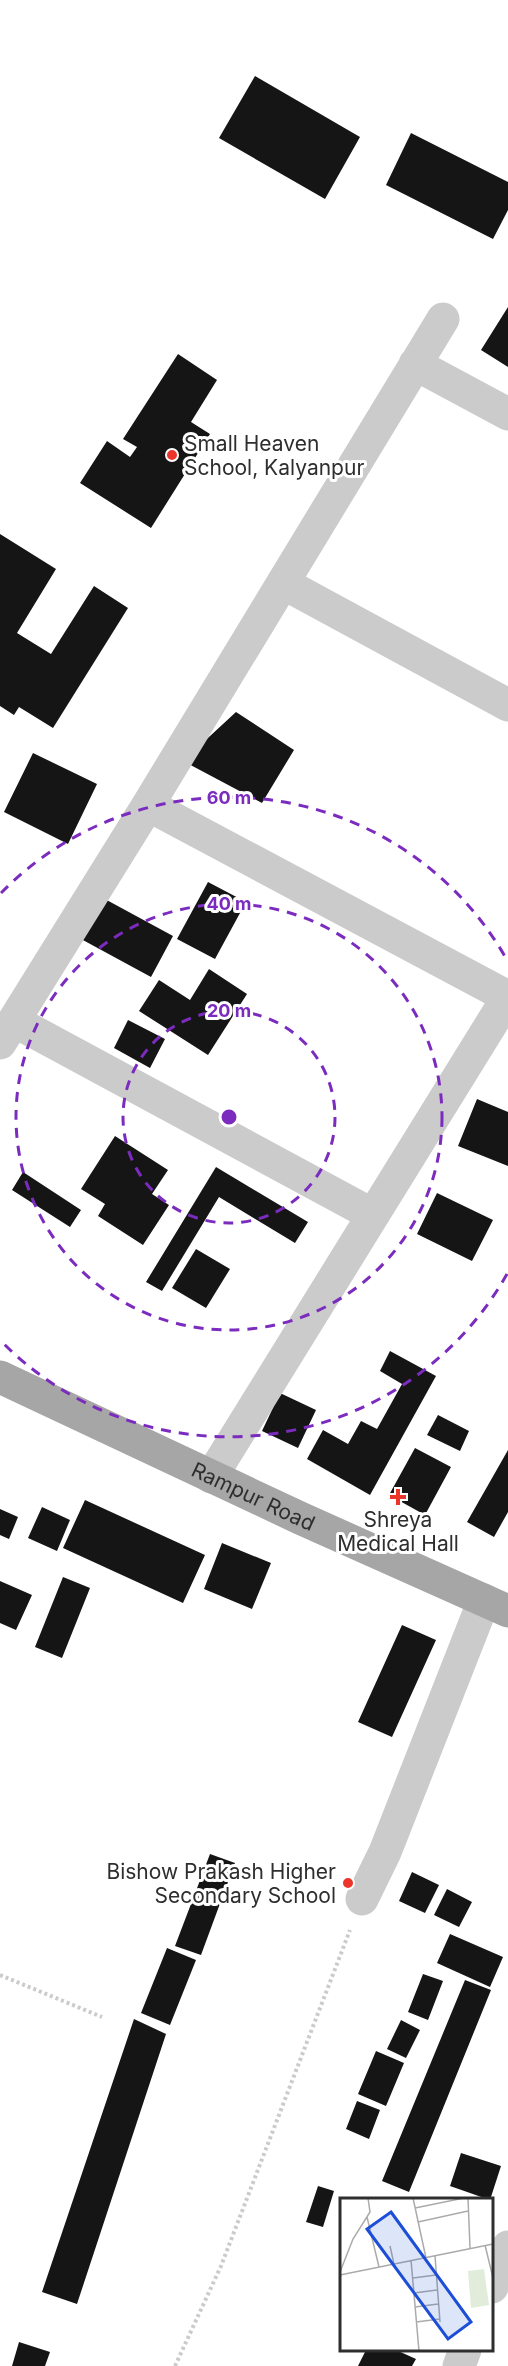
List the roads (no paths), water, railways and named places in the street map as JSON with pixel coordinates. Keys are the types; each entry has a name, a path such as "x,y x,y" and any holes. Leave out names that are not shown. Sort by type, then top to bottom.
{"main road":[{"name":"Rampur Road","path":"0,1377 211,1477 496,1606"}],"street":[{"path":"373,1215 7,1032 148,805 443,319"},
{"path":"415,364 508,414"},
{"path":"283,583 508,705"},
{"path":"148,805 508,997 211,1477"},
{"path":"362,1899 496,1606"},
{"path":"493,2284 508,2247"},
{"path":"459,2366 464,2351"}],"place":[{"name":"Small Heaven School, Kalyanpur","path":"172,455"},
{"name":"Shreya Medical Hall","path":"398,1497"},
{"name":"Bishow Prakash Higher Secondary School","path":"348,1883"}]}
